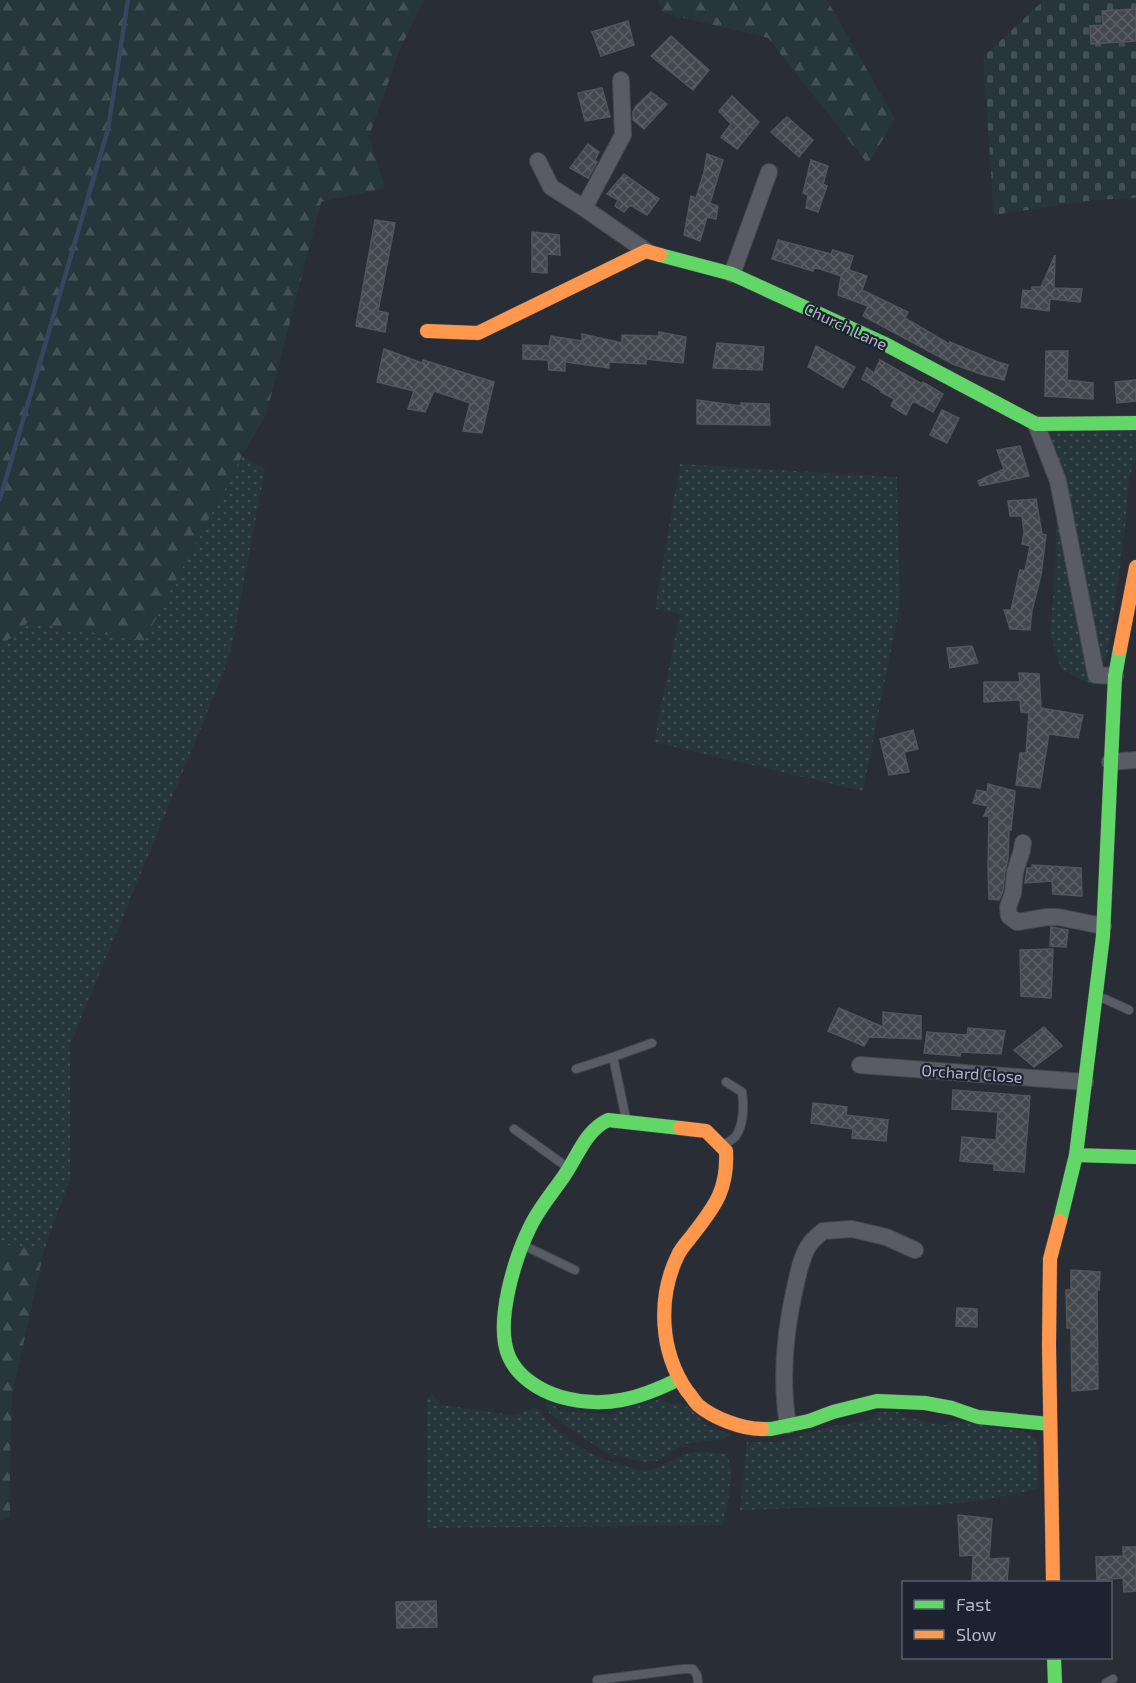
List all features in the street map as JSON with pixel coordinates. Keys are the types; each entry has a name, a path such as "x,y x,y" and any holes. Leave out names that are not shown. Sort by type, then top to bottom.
{"street":[{"path":"584,208 623,135 621,80"},
{"name":"Church Lane","path":"538,161 550,187 646,251 732,274 883,343 1036,424 1136,423"},
{"path":"732,274 769,172"},
{"path":"427,331 478,333 646,251"},
{"path":"1036,424 1058,481 1096,675 1115,676"},
{"path":"1053,1581 1050,1259 1076,1155 1103,926 1115,676 1136,567"},
{"path":"1110,762 1136,760"},
{"path":"1023,843 1008,907 1009,916 1017,922 1058,917 1103,926"},
{"name":"Orchard Close","path":"860,1065 1085,1082"},
{"path":"679,1379 642,1396 618,1401 568,1400 544,1392 526,1380 506,1351 506,1308 512,1277 532,1222 570,1169 587,1139 597,1126 608,1119 706,1131 726,1150 727,1168 723,1188 712,1210 678,1254 668,1282 664,1309 665,1336 679,1379 697,1404 714,1416 752,1429 771,1429 809,1421 833,1412 877,1401 925,1402 978,1417 1050,1424"},
{"path":"1076,1155 1136,1157"},
{"path":"788,1425 784,1401 785,1339 799,1269 809,1245 823,1231 852,1229 886,1237 915,1250"},
{"path":"1054,1659 1055,1683"}],"lane":[{"path":"1095,998 1105,999 1129,1010"},
{"path":"576,1069 652,1042"},
{"path":"613,1057 627,1122"},
{"path":"722,1146 735,1137 740,1129 742,1117 742,1092 726,1082"},
{"path":"514,1129 570,1169"},
{"path":"522,1245 575,1270"},
{"path":"597,1680 693,1669 698,1683"}],"green space":[{"path":"0,0 424,0 401,47 369,136 385,188 321,202 266,415 144,641 28,622 0,647"},
{"path":"658,0 827,0 895,119 868,164 768,38 662,13"},
{"path":"1044,0 1136,0 1136,198 1093,200 994,215 983,57"},
{"path":"1036,424 1136,428 1136,459 1129,477 1124,538 1107,658 1094,686 1061,669 1050,632 1058,481"},
{"path":"242,456 265,469 232,645 223,674 70,1045 70,1180 44,1250 0,1244 0,647 27,622 144,640"},
{"path":"680,464 897,477 900,604 863,791 654,742 680,614 655,609"},
{"path":"0,1244 44,1250 12,1396 10,1518 0,1521"},
{"path":"432,1394 441,1405 514,1415 536,1407 555,1428 579,1446 605,1460 633,1468 651,1470 684,1454 694,1452 726,1454 731,1468 731,1478 723,1525 427,1528 427,1399"},
{"path":"660,1399 672,1404 681,1403 693,1411 706,1425 731,1434 724,1439 684,1444 657,1461 643,1462 607,1453 549,1413 546,1403 555,1406 559,1411 612,1415 619,1410"},
{"path":"877,1412 900,1412 905,1417 945,1425 955,1421 1022,1431 1035,1438 1038,1446 1038,1489 990,1499 940,1505 740,1510 747,1442 778,1442 836,1425 869,1420"}],"building":[{"path":"1136,9 1136,41 1091,44 1090,26 1103,25 1102,11"},
{"path":"628,21 634,45 601,56 592,32"},
{"path":"671,36 709,70 693,90 651,56"},
{"path":"602,88 610,117 585,121 578,93"},
{"path":"651,92 667,104 644,129 633,120 633,112"},
{"path":"732,96 759,122 737,149 721,137 731,124 719,111"},
{"path":"787,117 813,140 799,157 771,132"},
{"path":"588,144 599,152 595,160 597,162 588,178 570,168"},
{"path":"707,154 723,160 710,203 718,206 716,219 707,217 700,241 684,235 691,196 696,198"},
{"path":"811,160 828,166 823,184 827,186 818,212 806,208 808,195 803,193"},
{"path":"624,174 659,199 647,215 630,205 624,212 615,206 618,200 607,194"},
{"path":"375,220 395,223 378,311 388,313 385,332 356,326"},
{"path":"532,232 559,235 560,255 547,254 547,273 532,272"},
{"path":"778,240 831,254 833,250 853,256 849,270 867,276 862,290 908,312 905,318 949,344 950,342 1008,365 1004,380 953,364 863,316 868,306 838,295 841,276 814,267 813,271 772,259"},
{"path":"1055,255 1054,288 1082,289 1080,302 1050,299 1049,311 1021,307 1023,290 1032,291 1032,287 1041,287"},
{"path":"659,332 686,337 683,363 646,359 646,364 609,362 609,368 565,362 565,371 549,370 548,360 523,359 523,345 549,346 551,336 582,341 582,334 622,343 622,335 659,336"},
{"path":"717,343 764,347 762,370 713,368"},
{"path":"816,346 855,367 843,388 808,367"},
{"path":"384,349 422,363 423,360 494,382 482,433 463,431 470,403 434,391 425,412 408,409 414,391 377,382"},
{"path":"1046,351 1068,351 1067,380 1093,383 1093,399 1045,396"},
{"path":"880,360 943,394 933,412 913,401 906,415 891,406 894,399 862,379 867,368 874,373"},
{"path":"1136,380 1136,401 1117,403 1115,382"},
{"path":"697,400 741,406 741,403 769,404 770,425 697,424"},
{"path":"942,410 959,418 947,443 930,435"},
{"path":"1020,446 1029,476 980,486 978,481 1004,469 997,450"},
{"path":"1036,499 1042,534 1046,535 1030,630 1010,629 1004,610 1011,610 1020,570 1025,571 1030,546 1022,544 1024,533 1022,516 1010,516 1008,501"},
{"path":"972,646 978,663 950,668 947,648"},
{"path":"1019,673 1039,674 1041,708 1083,715 1078,738 1049,734 1040,788 1016,785 1020,753 1026,753 1029,713 1021,712 1020,700 984,702 984,682 1020,682"},
{"path":"913,730 918,749 904,752 909,772 889,775 880,739"},
{"path":"988,784 1015,791 1011,830 1009,830 1008,858 1003,891 999,900 989,899 989,816 984,816 988,806 973,803 977,790 987,792"},
{"path":"1032,865 1081,868 1082,896 1053,894 1052,881 1025,883 1027,868 1032,868"},
{"path":"1051,927 1068,930 1066,947 1050,946"},
{"path":"1053,949 1051,998 1021,996 1020,950"},
{"path":"839,1008 883,1027 883,1012 921,1016 921,1039 869,1037 864,1046 828,1031"},
{"path":"1044,1027 1062,1046 1034,1067 1014,1050"},
{"path":"968,1028 1005,1031 1001,1054 961,1052 960,1056 924,1053 927,1032 967,1035"},
{"path":"953,1090 1030,1096 1024,1172 994,1170 994,1164 960,1161 962,1137 996,1140 998,1112 952,1109"},
{"path":"813,1103 847,1107 846,1115 888,1120 886,1141 852,1138 853,1129 811,1123"},
{"path":"1071,1270 1100,1272 1099,1290 1097,1290 1098,1389 1072,1391 1071,1328 1067,1328 1066,1290 1071,1290"},
{"path":"957,1308 977,1309 977,1327 956,1326"},
{"path":"958,1515 992,1519 989,1559 1009,1558 1007,1581 972,1581 973,1555 960,1556"},
{"path":"1123,1547 1136,1547 1136,1591 1124,1592 1123,1578 1097,1580 1096,1557 1123,1556"},
{"path":"436,1601 437,1627 397,1628 396,1602"}],"waterway":[{"path":"0,499 108,129 128,0"}],"traffic: fast":[{"path":"660,255 732,274 883,343 1036,424 1136,423"},
{"path":"1060,1221 1076,1155 1103,936 1115,676 1120,649"},
{"path":"679,1379 650,1392 622,1400 592,1402 561,1397 538,1387 518,1371 509,1357 504,1327 508,1290 525,1238 538,1212 593,1131 608,1120 680,1128"},
{"path":"1076,1155 1136,1157"},
{"path":"762,1429 809,1421 833,1412 877,1401 925,1403 952,1408 978,1417 1050,1424"},
{"path":"1054,1659 1055,1683"}],"traffic: slow":[{"path":"427,331 478,333 646,251 660,255"},
{"path":"1120,649 1136,567"},
{"path":"680,1128 706,1131 726,1151 726,1164 723,1186 714,1205 679,1252 671,1272 664,1307 664,1324 671,1359 678,1376 698,1405 728,1422 762,1429"},
{"path":"1053,1581 1050,1259 1060,1221"}]}
